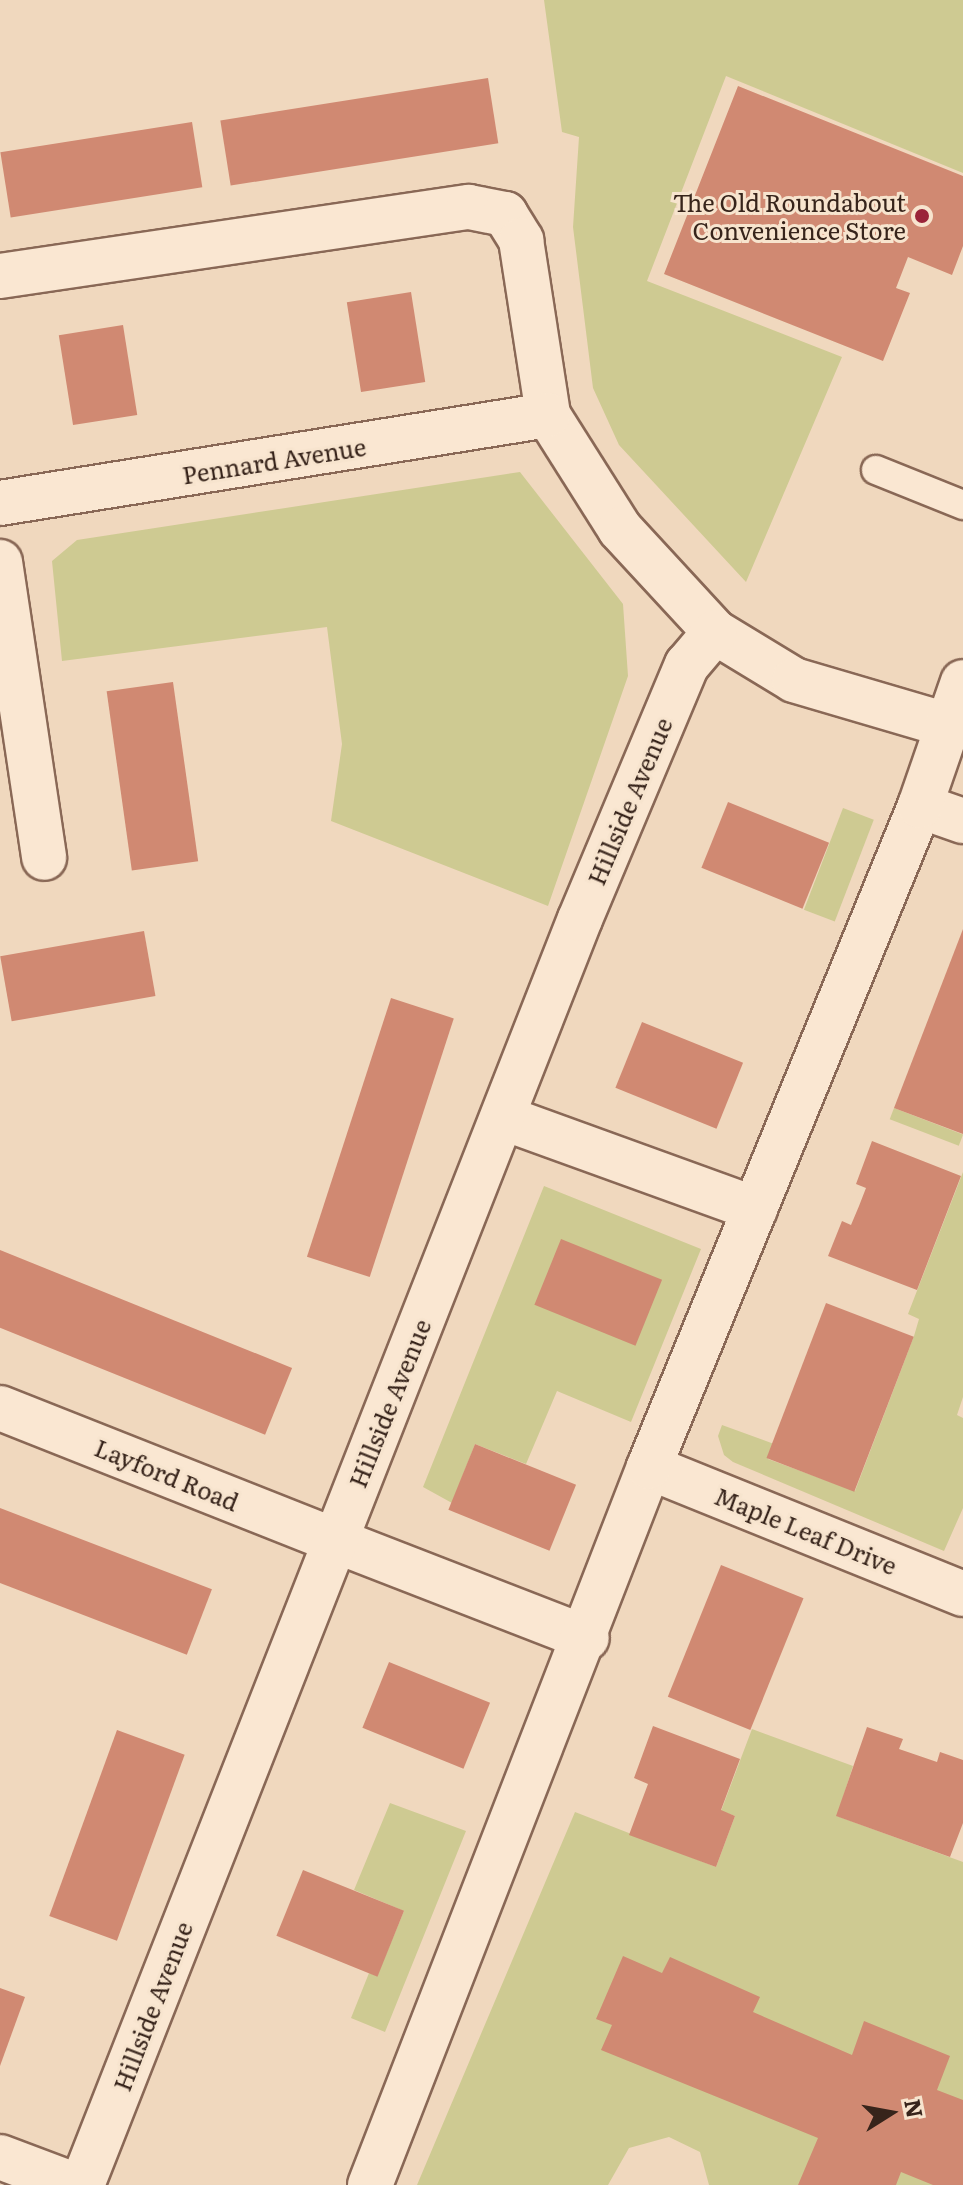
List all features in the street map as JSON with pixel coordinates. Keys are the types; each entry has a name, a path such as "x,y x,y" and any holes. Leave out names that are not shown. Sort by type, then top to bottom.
{"street":[{"path":"0,276 469,207 505,214 521,240 548,415 620,529 715,632 794,680 947,725"},
{"name":"Pennard Avenue","path":"0,503 548,415"},
{"path":"0,562 44,858"},
{"name":"Hillside Avenue","path":"82,2185 334,1540 687,665 715,632"},
{"path":"370,2185 587,1638 649,1467 920,806 963,682"},
{"path":"920,806 963,821"},
{"path":"504,1118 755,1209"},
{"name":"Layford Road","path":"0,1408 587,1638"},
{"name":"Maple Leaf Drive","path":"649,1467 963,1594"},
{"path":"0,2157 74,2185"}],"lane":[{"path":"876,470 963,505"}],"shaded area":[{"path":"544,0 963,0 963,173 726,76 647,281 842,357 746,582 619,445 593,388 573,227 579,137 562,132"},
{"path":"520,472 623,604 628,676 548,906 331,821 342,744 327,627 62,661 52,561 77,540"},
{"path":"843,808 874,820 835,922 804,910"},
{"path":"894,1108 963,1134 959,1146 890,1119"},
{"path":"963,1172 963,1397 957,1415 963,1418 963,1508 944,1551 733,1462 724,1455 718,1436 722,1425 774,1444 768,1459 855,1491 914,1336 919,1319 908,1314"},
{"path":"544,1186 701,1249 631,1422 557,1391 526,1464 475,1444 452,1503 423,1487"},
{"path":"752,1729 853,1766 837,1816 963,1862 963,2185 709,2185 700,2152 669,2137 629,2148 608,2185 417,2185 575,1812 716,1867 735,1816 721,1811"},
{"path":"390,1803 466,1831 385,2032 351,2018 369,1973 377,1976 404,1911 354,1890"}],"building":[{"path":"488,78 498,143 231,186 220,120"},
{"path":"738,86 963,176 963,246 952,275 908,257 896,288 910,293 883,361 664,274"},
{"path":"192,122 202,187 11,218 0,152"},
{"path":"411,292 425,382 361,392 347,302"},
{"path":"123,325 137,415 73,425 59,335"},
{"path":"173,682 198,861 132,871 107,691"},
{"path":"728,802 829,843 802,909 701,868"},
{"path":"963,929 963,1134 894,1108"},
{"path":"144,931 155,996 12,1021 0,956"},
{"path":"391,998 454,1018 370,1277 307,1257"},
{"path":"642,1022 743,1063 716,1129 615,1088"},
{"path":"872,1141 961,1176 917,1290 828,1256 842,1221 851,1225 866,1188 856,1184"},
{"path":"561,1239 662,1280 635,1346 534,1305"},
{"path":"0,1250 292,1368 265,1435 0,1328"},
{"path":"826,1303 914,1337 854,1492 767,1458"},
{"path":"475,1444 576,1485 549,1551 448,1510"},
{"path":"0,1508 212,1589 187,1655 0,1583"},
{"path":"721,1565 804,1598 750,1730 668,1697"},
{"path":"389,1662 490,1703 463,1769 362,1728"},
{"path":"653,1726 740,1759 721,1810 735,1816 716,1867 629,1835 648,1784 634,1778"},
{"path":"867,1727 903,1739 899,1749 937,1762 940,1752 963,1760 963,1823 950,1857 836,1816"},
{"path":"117,1730 185,1755 117,1941 49,1916"},
{"path":"303,1870 404,1911 377,1977 276,1936"},
{"path":"623,1956 662,1973 670,1957 760,1997 753,2012 852,2055 864,2021 950,2056 937,2090 963,2100 963,2185 933,2185 901,2172 896,2185 798,2185 818,2138 601,2050 612,2025 596,2019"},
{"path":"0,1988 25,1997 0,2066"}],"place":[{"name":"The Old Roundabout Convenience Store","path":"922,216"}]}
